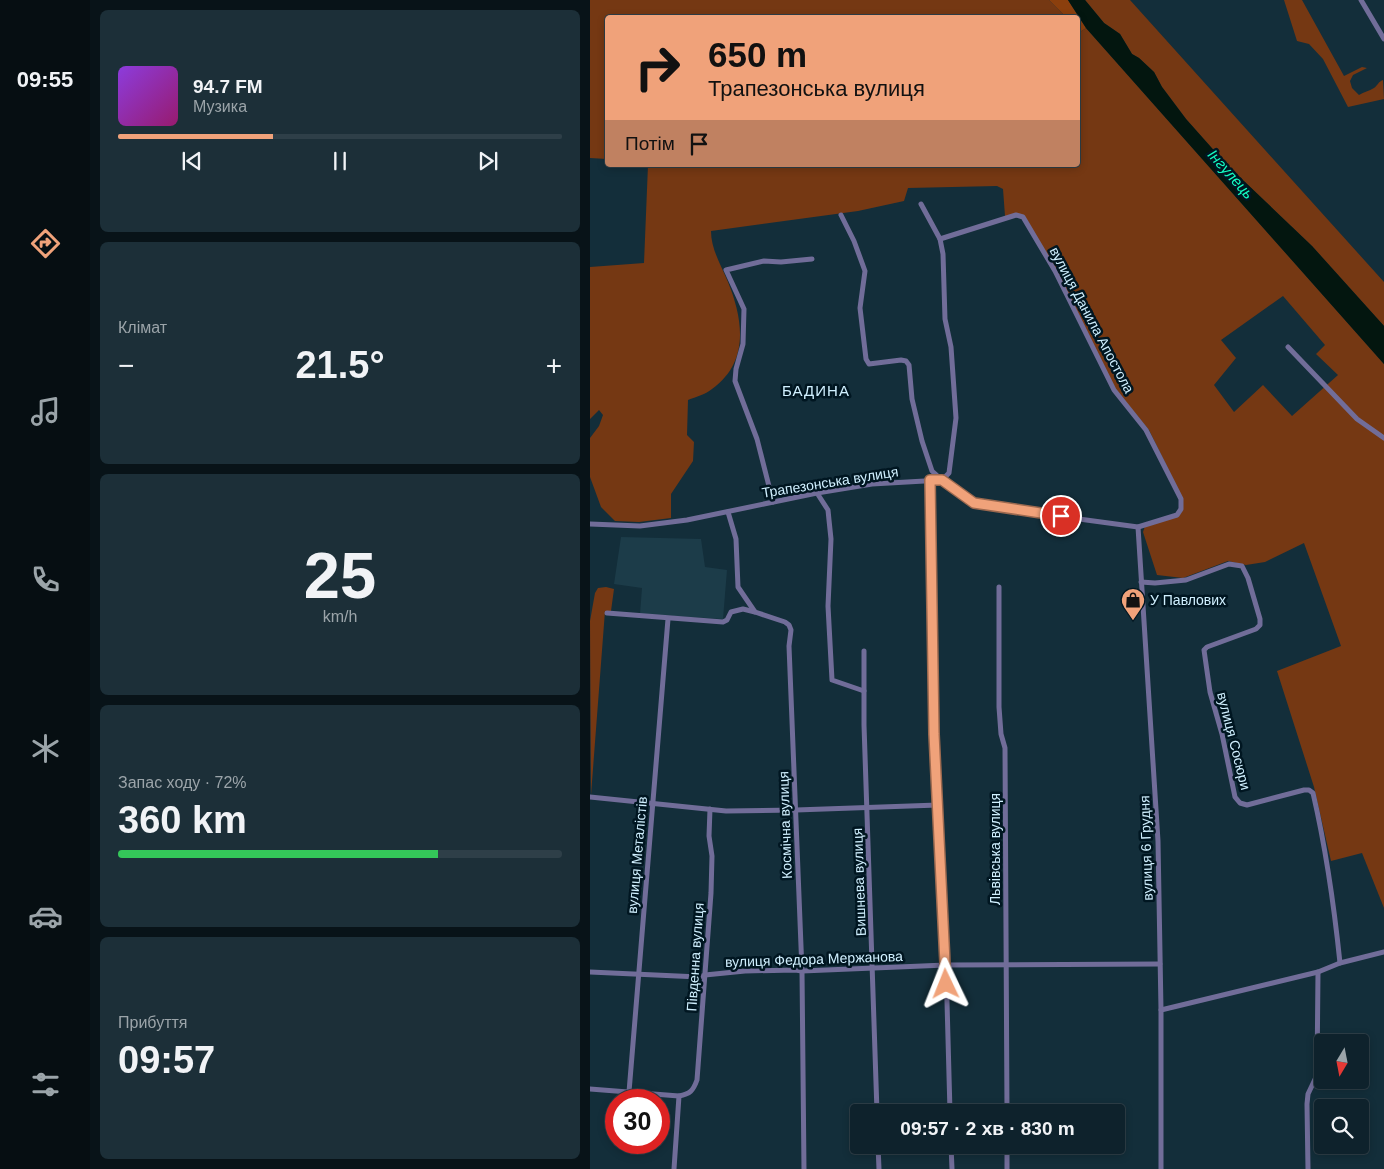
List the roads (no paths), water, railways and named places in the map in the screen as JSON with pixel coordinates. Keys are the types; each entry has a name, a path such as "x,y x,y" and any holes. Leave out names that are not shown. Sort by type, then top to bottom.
{"street":[{"path":"1361,0 1384,39"},
{"path":"921,204 940,239 943,254 945,319 955,380 956,418 949,474 942,480"},
{"path":"842,214 865,271 860,308 866,359 870,364 901,360 909,364 912,399 922,441 932,471 968,499 983,506 1138,527"},
{"name":"вулиця Данила Апостола","path":"940,239 1016,215 1023,217 1055,271 1114,390 1146,430 1182,499 1181,509 1177,515 1138,527"},
{"path":"773,502 757,440 735,381 736,368 743,344 744,309 726,270 764,261 781,262 812,259"},
{"path":"1288,347 1357,419 1384,438"},
{"path":"930,480 934,734 946,965 950,1104"},
{"name":"Трапезонська вулиця","path":"590,524 640,526 687,520 817,493 872,484 942,480"},
{"path":"817,493 828,510 831,539 828,606 832,680 864,692"},
{"path":"728,512 736,539 738,587 755,612"},
{"name":"вулиця 6 Грудня","path":"1138,527 1158,841 1161,1169"},
{"name":"вулиця Сосюри","path":"1141,582 1155,583 1186,580 1229,564 1242,566 1248,578 1260,625 1256,629 1207,647 1204,650 1210,692 1222,734 1235,797 1247,805 1304,790 1309,790 1313,793 1323,837 1336,918 1340,963"},
{"name":"Львівська вулиця","path":"999,587 999,707 1001,734 1005,748 1007,1104"},
{"name":"Космічна вулиця","path":"668,619 723,622 727,620 731,612 743,608 785,622 791,630 789,646 802,971 804,1169"},
{"path":"607,613 668,619"},
{"name":"вулиця Металістів","path":"629,1089 668,619"},
{"name":"Вишнева вулиця","path":"864,651 877,1104"},
{"path":"590,797 710,809 796,810 938,805"},
{"name":"Південна вулиця","path":"679,1096 689,1094 694,1089 697,1080 712,892 712,856 709,836 710,809"},
{"path":"1161,1010 1318,972 1340,963 1384,952"},
{"name":"вулиця Федора Мержанова","path":"590,972 699,977 745,971 802,971 946,965 1160,964"},
{"path":"1308,1169 1307,1104 1308,1094 1317,1074 1318,972"},
{"path":"590,1089 605,1090"},
{"path":"670,1095 679,1096 674,1169"},
{"path":"878,1154 879,1169"},
{"path":"952,1154 952,1169"},
{"path":"1007,1154 1008,1169"}],"water":[{"name":"Інгулець","path":"1068,0 1085,0 1104,23 1120,34 1132,54 1154,72 1162,87 1186,119 1226,164 1312,246 1384,326 1384,364 1086,28 1080,19 1080,15 1078,15"}],"place":[{"name":"У Павлових","path":"1133,621"}],"district":[{"name":"БАДИНА","path":"816,390"}]}
